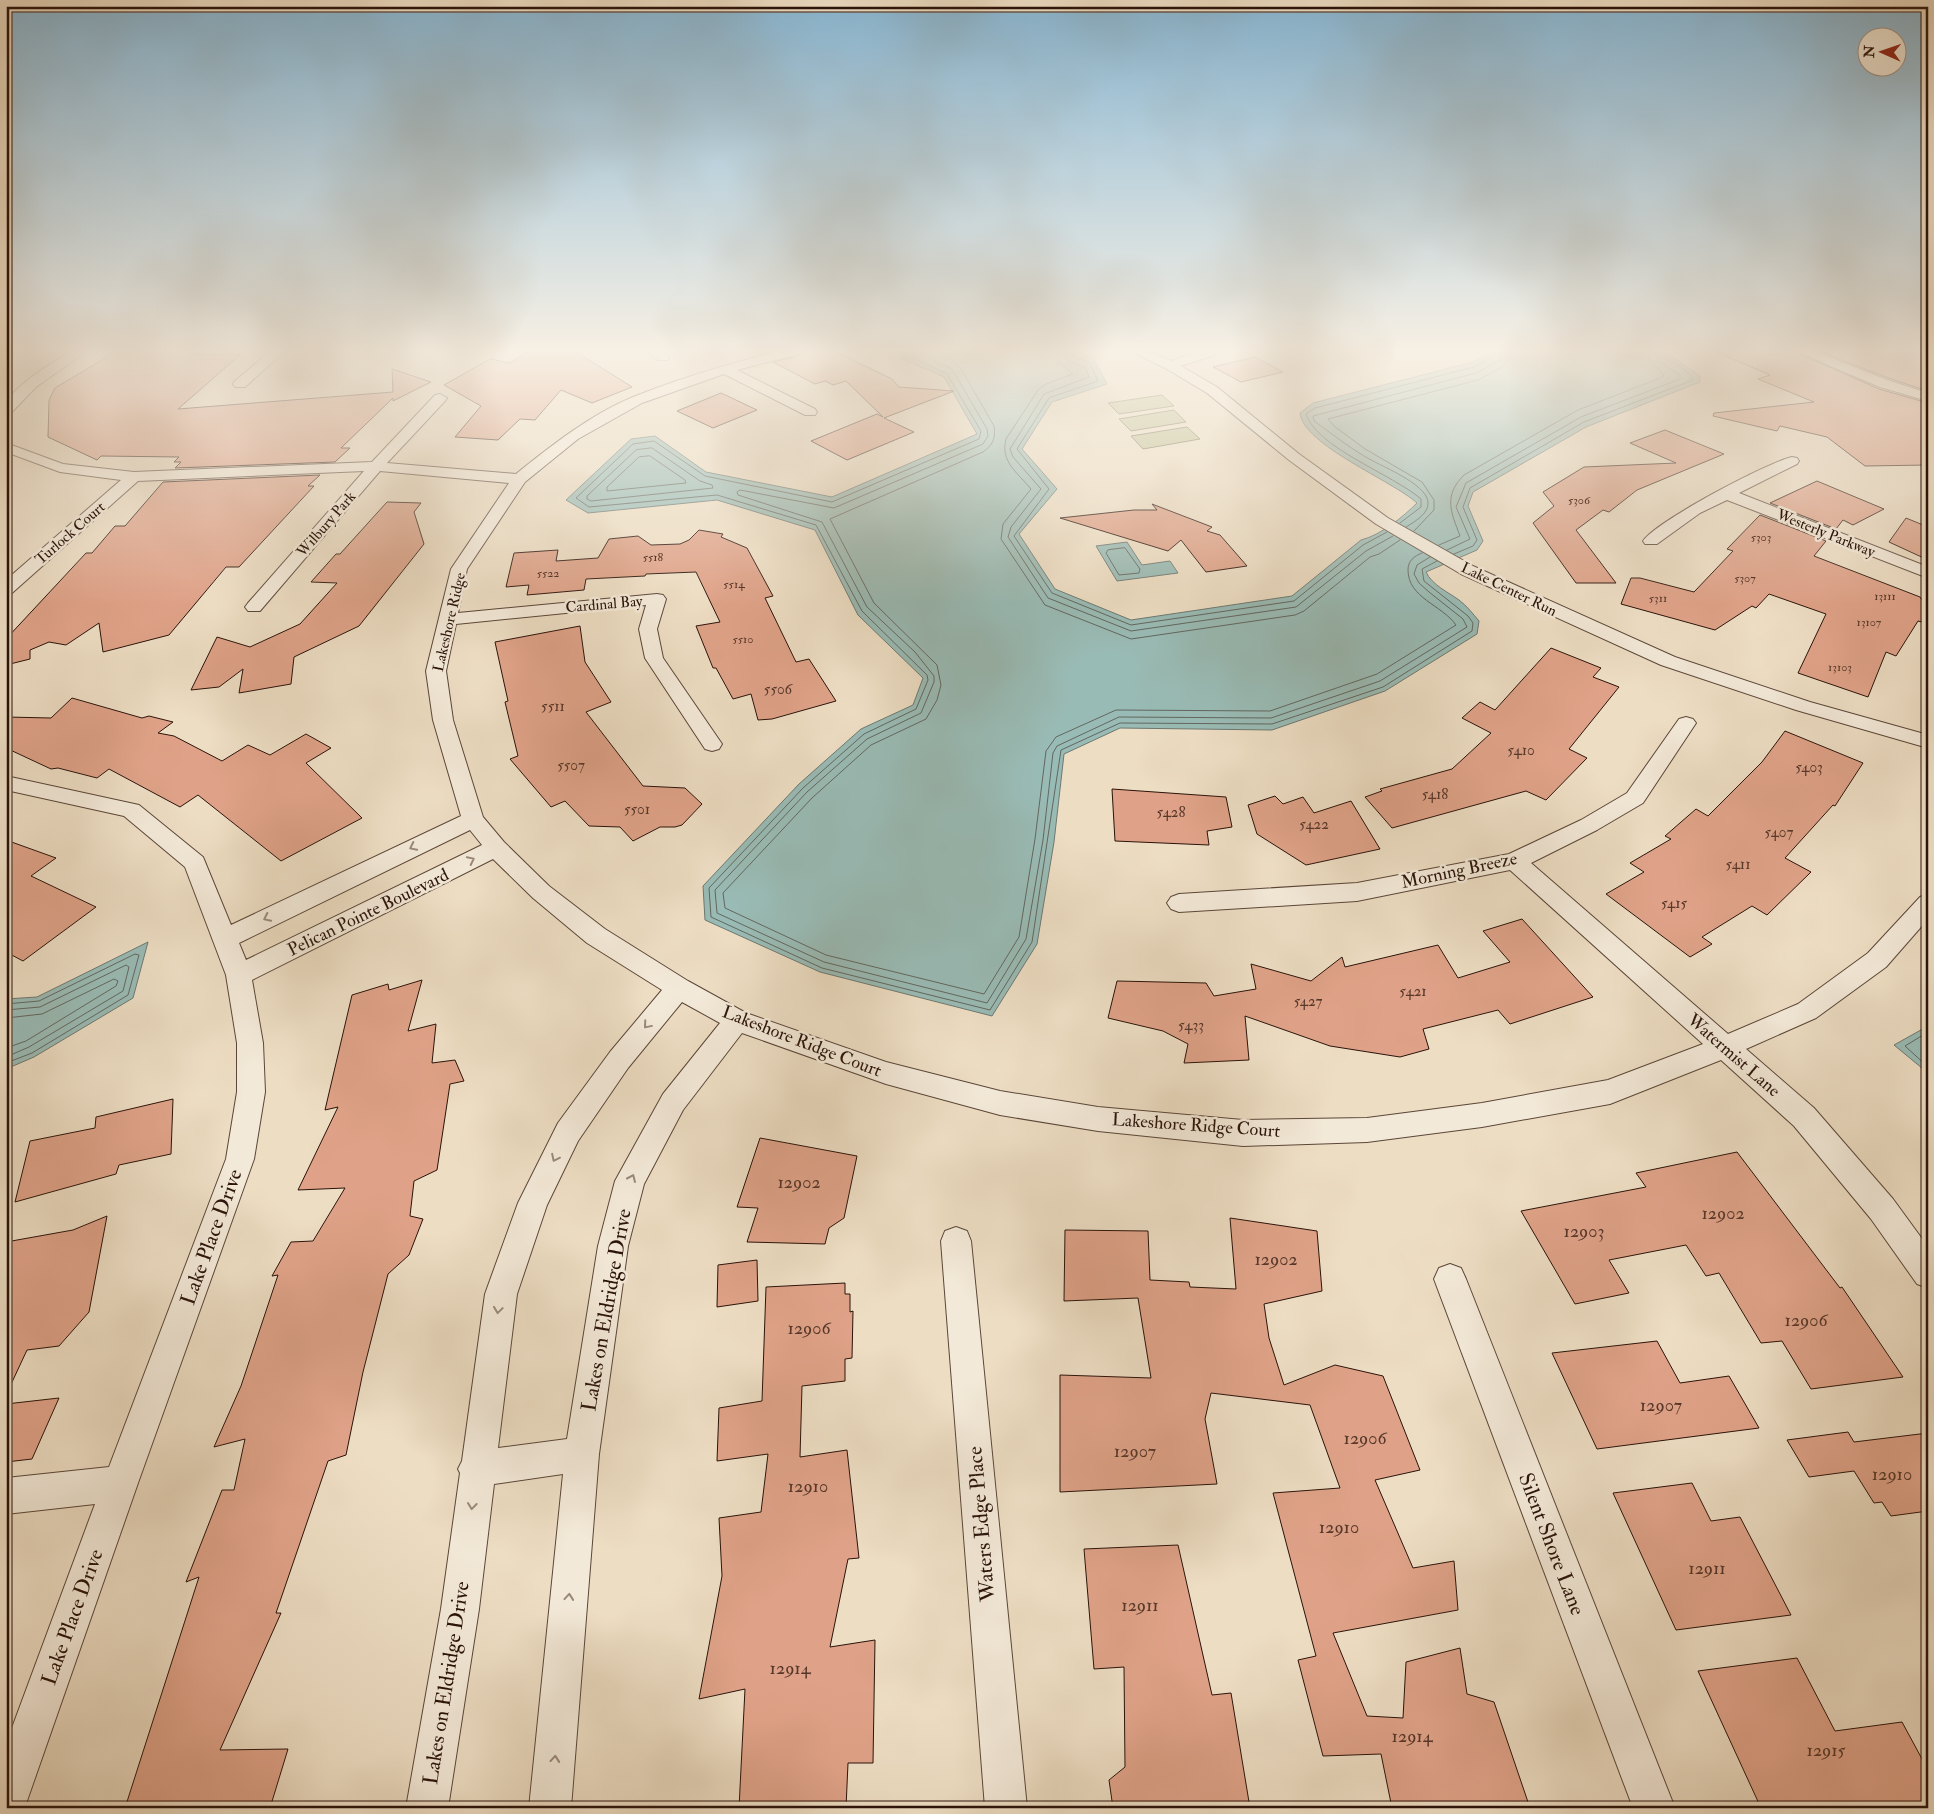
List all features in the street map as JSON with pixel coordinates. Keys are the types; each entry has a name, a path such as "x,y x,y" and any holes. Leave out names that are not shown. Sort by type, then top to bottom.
{"street":[{"name":"Wilbury Park","path":"254,607 406,435"},
{"name":"Lakeshore Ridge","path":"575,435 519,479 459,569 436,671 443,720 472,818 496,848 541,892 596,936 678,988"},
{"name":"Lake Center Run","path":"1267,435 1382,521 1466,570 1668,661 1804,706 1928,742"},
{"path":"6,447 60,468 134,477 376,466 519,479"},
{"path":"1651,541 1694,510 1724,493 1792,461"},
{"name":"Turlock Court","path":"6,589 134,477"},
{"name":"Westerly Parkway","path":"1724,493 1928,573"},
{"name":"Cardinal Bay","path":"448,619 656,599 648,629 654,658 712,744"},
{"name":"Morning Breeze","path":"1179,903 1357,892 1514,861 1590,825 1634,798 1686,723"},
{"name":"Lake Place Drive","path":"6,783 131,810 195,863 239,975 250,1043 252,1092 240,1160 120,1483 6,1801"},
{"path":"225,939 472,818"},
{"name":"Pelican Pointe Boulevard","path":"239,975 496,848"},
{"name":"Watermist Lane","path":"1514,861 1804,1117 1882,1209 1928,1273"},
{"name":"Lakeshore Ridge Court","path":"678,988 737,1020 886,1073 1000,1103 1098,1118 1243,1133 1367,1130 1482,1115 1610,1092 1724,1047 1807,1011 1877,960 1928,903"},
{"name":"Lakes on Eldridge Drive","path":"426,1808 460,1609 476,1469 501,1294 534,1203 568,1132 618,1060 678,988"},
{"name":"Lakes on Eldridge Drive","path":"550,1808 582,1454 613,1246 630,1181 673,1102 737,1020"},
{"name":"Waters Edge Place","path":"956,1241 1006,1808"},
{"name":"Silent Shore Lane","path":"1450,1279 1654,1808"},
{"path":"476,1469 582,1454"},
{"path":"6,1496 120,1483"}],"green space":[{"path":"1195,435 1200,439 1143,449 1131,436"}],"water":[{"path":"975,435 1031,435 1022,449 1057,489 1019,534 1055,589 1131,620 1292,596 1361,540 1384,530 1417,503 1332,450 1314,435 1573,435 1473,492 1468,506 1483,541 1477,550 1426,572 1432,581 1462,602 1470,610 1479,621 1477,634 1385,691 1272,730 1120,728 1064,754 1054,842 1037,944 992,1016 820,972 705,920 703,886 799,784 861,729 913,705 923,678 858,615 815,530 717,500 588,513 566,500 631,439 655,436 706,472 832,497"},
{"path":"1127,542 1142,565 1170,561 1178,573 1117,581 1096,546"},
{"path":"148,942 133,998 34,1057 6,1069 6,999 37,997"},
{"path":"1928,1026 1928,1073 1894,1045"}],"building":[{"path":"48,435 355,435 341,448 350,448 335,462 175,468 181,462 174,462 179,457 101,456 97,460 48,437"},
{"path":"457,435 504,435 498,440 455,437"},
{"path":"827,435 908,435 847,460 811,441"},
{"path":"1652,435 1676,435 1724,454 1637,490 1609,512 1603,510 1576,530 1616,583 1576,583 1533,523 1554,506 1543,492 1584,467 1676,463 1630,443"},
{"path":"1817,435 1928,435 1928,465 1865,466 1827,437"},
{"path":"320,475 308,486 314,486 239,567 226,567 169,635 103,652 99,623 66,645 49,642 30,650 30,659 6,665 6,639 86,553 92,553 115,526 125,526 163,482"},
{"path":"1817,481 1884,509 1853,525 1843,520 1836,529 1770,503"},
{"path":"387,502 421,503 414,512 424,544 359,626 294,657 291,684 239,693 243,669 219,687 191,690 217,637 250,647 300,624 337,583 311,582 336,554 340,554"},
{"path":"1152,504 1212,527 1207,531 1220,535 1247,566 1206,572 1181,540 1168,551 1060,518 1134,510 1157,510"},
{"path":"1760,515 1826,541 1814,556 1920,597 1927,606 1922,622 1918,621 1896,656 1886,652 1868,697 1798,673 1826,614 1769,594 1756,608 1752,606 1715,630 1621,604 1631,578 1640,578 1694,592 1733,551 1727,549"},
{"path":"1906,518 1928,527 1928,560 1889,542"},
{"path":"699,530 723,534 721,537 747,548 773,596 765,598 796,662 809,659 836,701 772,719 758,720 751,694 733,699 716,668 713,668 696,626 720,622 696,572 586,579 584,590 527,595 529,585 506,587 514,553 558,550 556,561 598,558 609,539 638,536 651,545 680,544 689,540"},
{"path":"580,626 585,662 611,702 586,712 643,786 685,788 702,804 682,825 660,827 633,841 620,827 589,826 565,801 551,807 510,759 518,756 505,702 508,701 495,642"},
{"path":"1551,648 1601,668 1593,677 1619,687 1569,749 1587,758 1546,800 1526,791 1392,828 1365,797 1382,791 1380,789 1452,769 1491,733 1462,718 1480,702 1495,710"},
{"path":"72,698 142,718 149,716 173,722 158,733 174,736 222,761 248,745 270,755 306,734 331,748 306,763 362,818 281,861 198,795 180,807 109,769 97,778 58,768 51,769 6,748 6,717 51,718"},
{"path":"1785,731 1863,763 1835,806 1833,805 1785,858 1811,872 1767,915 1752,906 1702,937 1712,944 1690,957 1606,894 1644,872 1630,863 1671,839 1665,836 1696,809 1708,816 1762,762"},
{"path":"1112,789 1226,797 1232,827 1207,831 1209,845 1115,841"},
{"path":"1275,796 1283,804 1303,797 1314,813 1351,801 1380,849 1306,865 1257,834 1248,805"},
{"path":"6,840 56,858 31,876 96,907 23,961 6,952"},
{"path":"1522,919 1593,997 1510,1024 1498,1010 1423,1029 1429,1049 1400,1057 1330,1046 1245,1016 1249,1060 1184,1063 1188,1044 1163,1031 1108,1018 1117,981 1206,983 1214,996 1256,989 1251,964 1311,981 1342,957 1345,967 1438,945 1458,978 1510,962 1483,931"},
{"path":"422,980 408,1031 436,1024 432,1063 455,1060 464,1081 450,1084 437,1170 414,1181 410,1216 423,1219 409,1255 388,1274 363,1372 346,1455 328,1461 276,1613 281,1613 220,1750 288,1749 270,1808 125,1808 199,1577 186,1582 222,1490 234,1490 245,1439 214,1447 241,1386 278,1275 272,1276 291,1242 313,1241 345,1188 298,1190 338,1107 325,1110 352,995 388,984 389,990"},
{"path":"173,1099 171,1154 119,1165 116,1174 15,1202 30,1141 95,1128 96,1117"},
{"path":"760,1138 857,1156 844,1218 829,1228 825,1244 747,1242 758,1208 737,1207"},
{"path":"1737,1152 1840,1288 1842,1287 1903,1377 1811,1389 1782,1341 1761,1343 1719,1273 1706,1276 1686,1245 1609,1260 1629,1293 1575,1304 1521,1211 1646,1187 1636,1173"},
{"path":"107,1216 89,1312 59,1346 27,1350 6,1395 6,1242 73,1230"},
{"path":"1230,1218 1317,1231 1322,1291 1264,1304 1269,1338 1284,1385 1335,1365 1383,1376 1420,1470 1375,1480 1413,1568 1454,1561 1458,1610 1333,1633 1367,1716 1403,1718 1406,1662 1460,1648 1467,1694 1494,1702 1530,1808 1392,1808 1381,1754 1323,1756 1298,1660 1316,1656 1273,1493 1340,1488 1310,1405 1211,1393 1205,1419 1217,1484 1060,1492 1060,1375 1151,1378 1138,1298 1064,1301 1065,1230 1148,1231 1150,1280 1189,1282 1190,1287 1236,1289"},
{"path":"757,1260 758,1301 717,1307 718,1265"},
{"path":"845,1283 845,1294 850,1294 850,1312 853,1311 852,1358 845,1359 845,1381 802,1386 800,1457 847,1450 859,1558 848,1559 830,1647 875,1640 873,1763 848,1763 846,1808 739,1808 745,1689 699,1699 722,1576 719,1518 761,1512 768,1454 717,1461 719,1408 762,1401 766,1287"},
{"path":"1657,1341 1680,1383 1729,1376 1759,1428 1597,1449 1552,1353"},
{"path":"59,1398 32,1459 6,1462 6,1404"},
{"path":"1848,1432 1854,1442 1928,1433 1928,1511 1891,1516 1882,1502 1874,1503 1854,1471 1809,1477 1787,1440"},
{"path":"1692,1483 1711,1521 1740,1517 1791,1615 1676,1630 1613,1493"},
{"path":"1178,1545 1212,1695 1231,1693 1250,1808 1113,1808 1109,1780 1125,1767 1124,1667 1094,1669 1084,1549"},
{"path":"1797,1658 1835,1731 1902,1722 1928,1770 1928,1802 1891,1808 1761,1808 1698,1671"}]}
